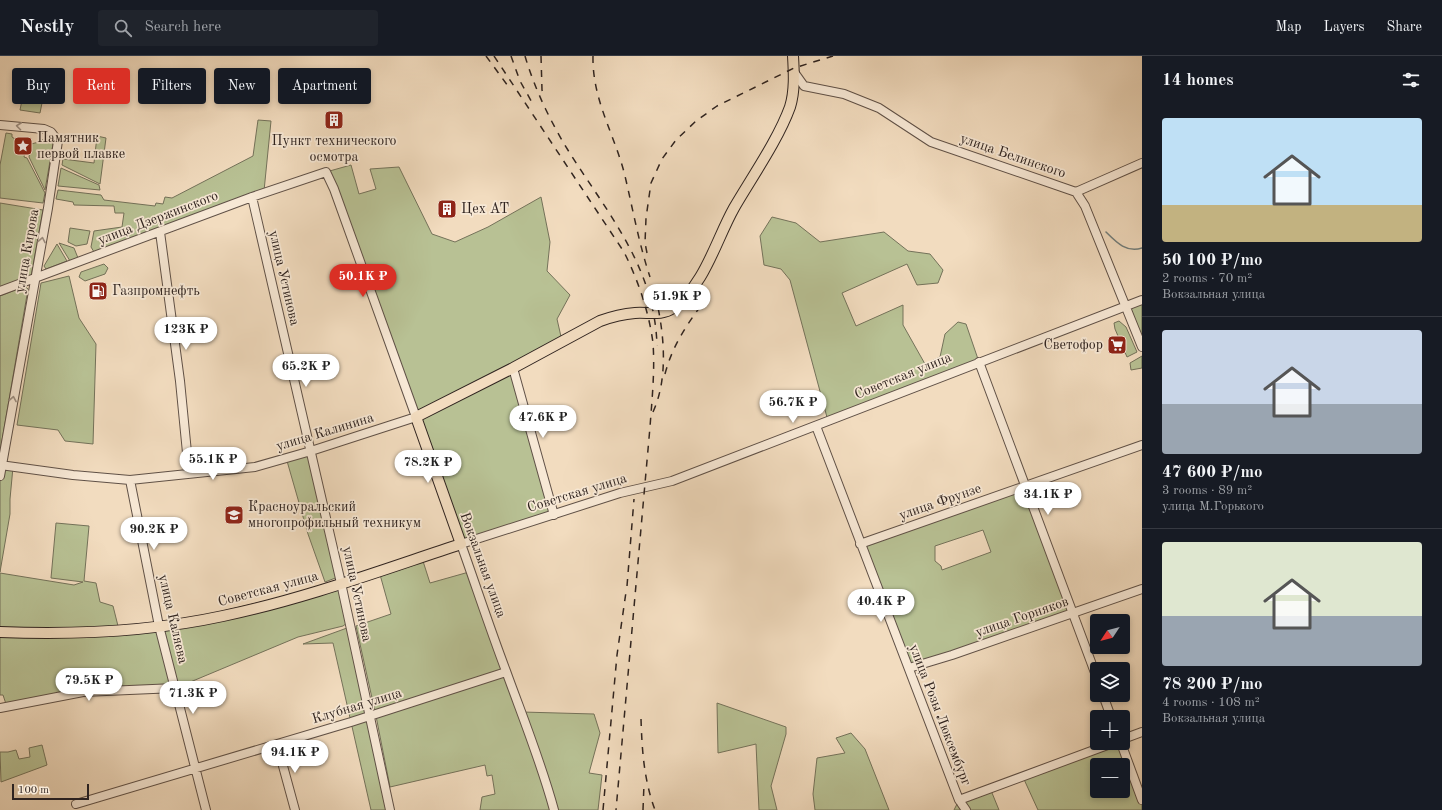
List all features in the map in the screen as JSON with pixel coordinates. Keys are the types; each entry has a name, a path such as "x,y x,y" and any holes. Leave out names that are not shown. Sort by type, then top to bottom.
{"main road":[{"path":"416,417 607,318 636,313 660,313 668,311 680,302 702,273 733,209 784,120 790,105 794,72 794,56"},
{"name":"Вокзальная улица","path":"416,417 461,544"},
{"name":"Советская улица","path":"0,632 56,634 99,633 159,626 222,616 341,583 461,544"}],"street":[{"name":"улица Белинского","path":"794,72 804,86 844,94 879,108 931,142 1076,192 1085,206 1142,346"},
{"name":"улица Кирова","path":"0,125 44,129 51,132 58,141 48,208 0,476"},
{"path":"1076,192 1142,163"},
{"name":"улица Дзержинского","path":"0,291 252,197 326,172"},
{"name":"Вокзальная улица","path":"326,172 347,225 416,417"},
{"name":"улица Устинова","path":"252,197 341,583 390,810"},
{"path":"160,232 180,381 189,473"},
{"name":"Советская улица","path":"461,544 620,493 672,481 1142,300"},
{"path":"979,362 1027,486 1091,662"},
{"path":"513,368 554,515"},
{"name":"улица Калинина","path":"1,465 73,475 130,480 255,467 311,452 416,417"},
{"name":"улица Розы Люксембург","path":"816,426 959,800 966,810"},
{"name":"улица Фрунзе","path":"860,544 1142,444"},
{"name":"улица Каляева","path":"130,480 159,626 206,810"},
{"name":"Вокзальная улица","path":"461,544 506,672 546,778 554,810"},
{"name":"улица Горняков","path":"909,668 1074,614 1142,589"},
{"name":"Клубная улица","path":"76,804 370,716 506,672"},
{"path":"0,708 83,692 176,688"},
{"path":"1130,736 1142,732"},
{"path":"277,744 295,810"},
{"path":"959,800 1094,750"},
{"path":"1124,750 1142,800"}],"green space":[{"path":"21,104 42,104 40,113 20,110"},
{"path":"258,120 271,121 264,191 94,252 91,247 94,231 122,227 124,213 115,213 114,206 74,205 73,202 56,199 58,190 101,195 104,200 155,206 156,203 163,204 165,197 172,198 253,156"},
{"path":"6,133 12,134 12,137 18,141 17,150 25,152 24,157 27,158 45,193 43,203 0,198 0,165"},
{"path":"97,136 106,138 100,184 62,165 63,159 94,163"},
{"path":"39,139 50,141 53,144 45,190 29,157 31,144 39,142"},
{"path":"351,165 359,194 376,189 370,169 399,167 432,234 455,242 488,227 541,197 550,242 547,271 570,295 557,319 562,341 513,368 554,515 461,544 326,172"},
{"path":"61,168 99,185 100,190 58,186"},
{"path":"0,203 43,210 31,277 0,288"},
{"path":"772,217 796,223 820,242 884,232 908,251 930,254 943,270 938,283 917,285 907,264 842,293 856,326 903,305 903,325 925,364 940,357 945,334 958,322 966,324 979,362 828,421 790,280 781,269 764,265 760,236"},
{"path":"70,228 90,231 87,244 76,246 68,242"},
{"path":"59,243 74,248 78,258 70,261"},
{"path":"57,244 67,261 46,269 44,266"},
{"path":"104,264 108,268 105,274 85,281 79,277 81,272"},
{"path":"69,276 79,318 96,344 93,444 65,441 58,430 17,425 41,283"},
{"path":"25,286 28,289 0,452 0,296"},
{"path":"1142,300 1142,347 1126,306"},
{"path":"1119,321 1126,327 1137,352 1127,357 1115,329 1114,323"},
{"path":"1142,356 1142,368 1131,370 1130,363"},
{"path":"309,455 338,577 325,582 308,534 287,461"},
{"path":"2,465 13,467 10,514 0,572 0,476"},
{"path":"1027,486 1074,613 909,668 860,544","holes":["983,530 991,552 942,570 941,566 935,561 935,546"]},
{"path":"56,523 89,526 84,581 96,583 100,602 113,606 119,630 159,626 342,583 347,623 343,626 298,637 176,688 83,692 7,707 3,695 0,695 0,573 74,585 83,582 51,578"},
{"path":"422,558 430,583 469,572 522,712 594,714 600,733 589,773 602,775 598,810 480,810 482,797 495,794 492,775 487,776 485,765 390,787 356,626 391,614 379,571"},
{"path":"347,628 388,810 371,810 333,643 303,644"},
{"path":"717,703 786,727 786,734 771,786 777,810 759,810 756,744 718,753"},
{"path":"851,733 865,749 889,810 815,810 813,794 817,758 845,753 836,738"},
{"path":"42,745 47,765 1,782 0,752 16,750 19,759 30,757 29,748"},
{"path":"1093,750 1124,750 1127,758 1090,758 1090,798 1130,798 1130,767 1142,800 1142,810 1038,810 1022,775"},
{"path":"990,788 999,810 954,810 959,800"}],"waterway":[{"path":"1106,232 1126,248 1142,248"}],"railway":[{"path":"486,56 508,86"},
{"path":"494,56 624,252 642,296 649,320 653,343 654,364 652,406 616,810"},
{"path":"511,56 520,81 534,106"},
{"path":"525,56 539,94 557,132 615,222 628,244 639,268 648,292 654,318 657,346"},
{"path":"541,56 542,90 544,96"},
{"path":"593,56 596,88 621,161 639,240 650,277"},
{"path":"647,253 645,243 646,218 651,183 662,159 676,140 696,121 717,106 794,68 833,56"},
{"path":"653,412 658,398 663,369 663,338 655,294"},
{"path":"665,374 677,342 709,295"},
{"path":"627,586 634,499"},
{"path":"603,810 617,655 626,592"},
{"path":"641,719 644,765 648,788 655,810"},
{"path":"643,810 644,784"}],"place":[{"name":"Пункт технического осмотра","path":"334,120"},
{"name":"Памятник первой плавке","path":"23,146"},
{"name":"Цех АТ","path":"447,209"},
{"name":"Газпромнефть","path":"98,291"},
{"name":"Светофор","path":"1117,345"},
{"name":"Красноуральский многопрофильный техникум","path":"234,515"}]}
